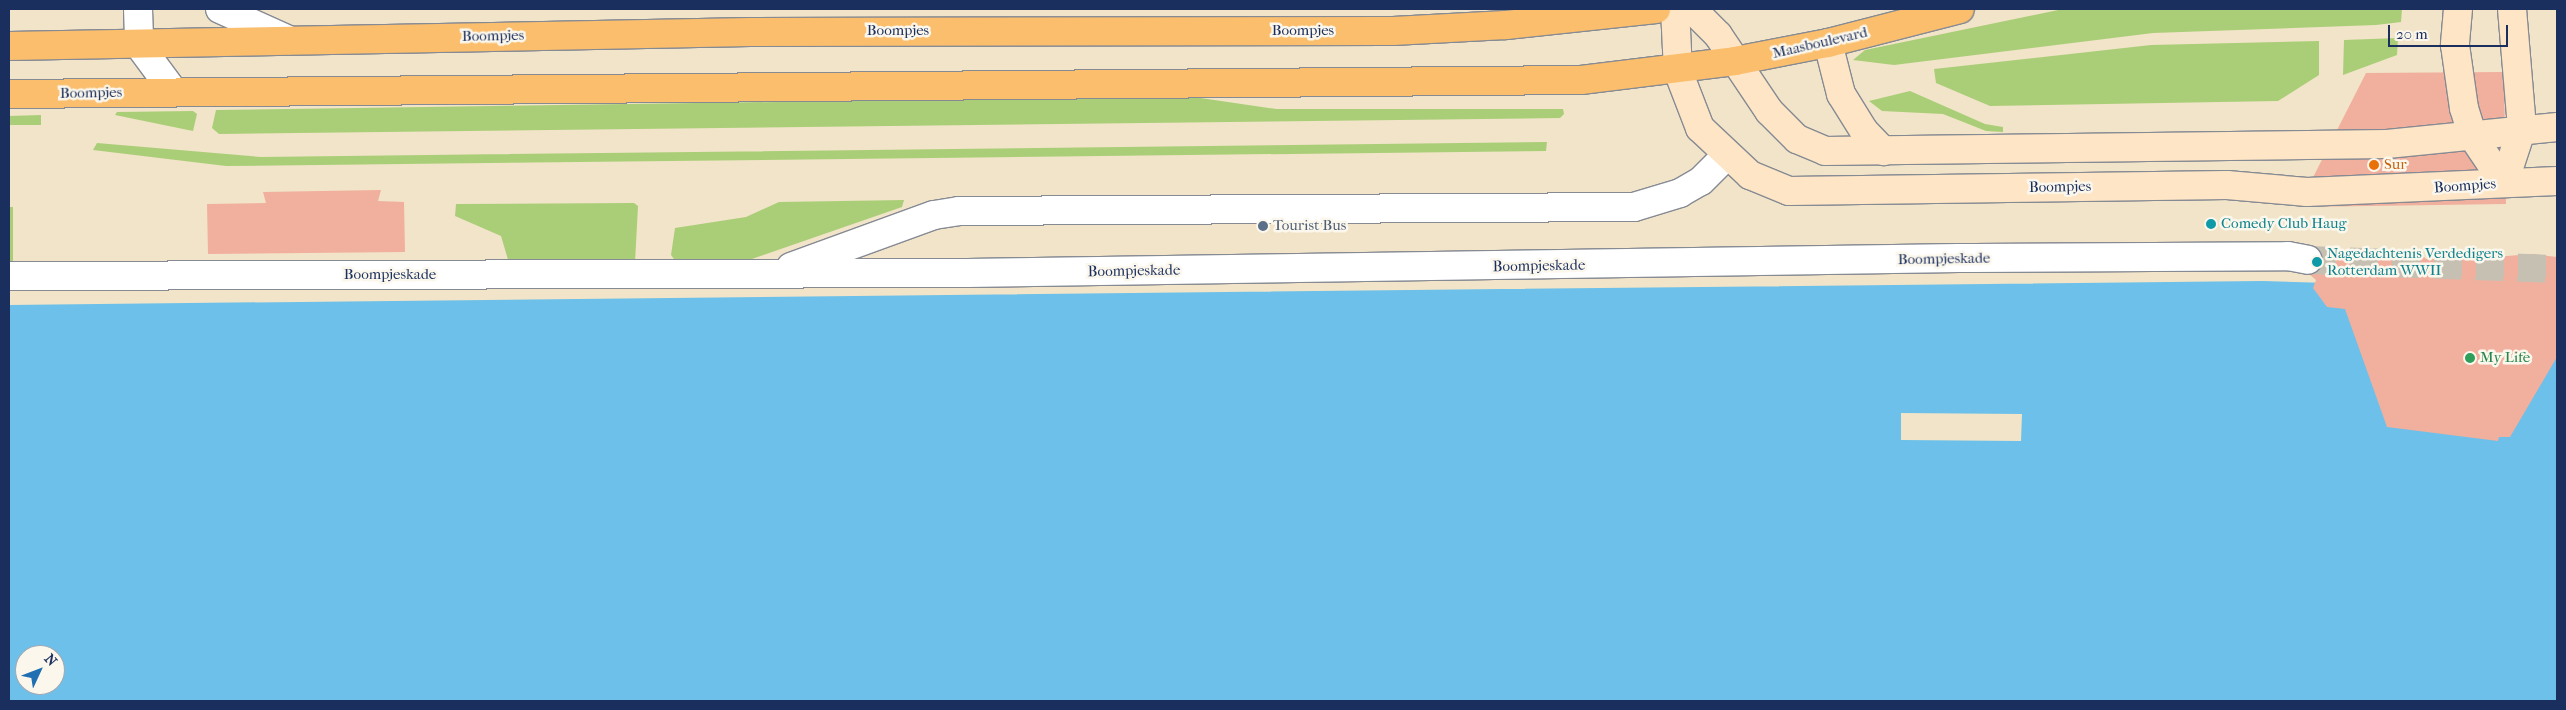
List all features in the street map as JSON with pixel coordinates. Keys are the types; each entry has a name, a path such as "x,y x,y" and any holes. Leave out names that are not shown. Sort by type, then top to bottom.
{"main road":[{"name":"Boompjes","path":"9,46 139,46 290,40 760,32 1393,31 1506,25 1656,9"},
{"name":"Boompjes","path":"1675,9 1678,71 1700,128 1726,156 1760,181 1789,191 2227,185 2308,192 2557,181"},
{"path":"1692,9 1705,18 1735,61 1753,93 1797,139 1825,151 2225,149 2473,138 2522,128 2557,127"},
{"name":"Maasboulevard","path":"1678,71 1828,43 1960,9"},
{"path":"2458,9 2456,52 2473,138 2504,183"},
{"path":"2504,183 2522,128 2512,9"},
{"path":"1828,43 1841,94 1864,132 1883,151"},
{"name":"Boompjes","path":"9,94 1581,80 1678,71"}],"street":[{"path":"138,9 139,46 173,92"},
{"path":"220,9 290,40"},
{"name":"Boompjeskade","path":"771,274 952,211 1634,207 1680,193 1701,181 1726,156"},
{"name":"Boompjeskade","path":"9,276 771,274 1959,258 2288,256 2308,260"}],"green space":[{"path":"2063,9 2402,9 2401,22 2376,25 2153,33 1894,65 1853,60 1865,50"},
{"path":"2398,38 2397,55 2343,75 2344,40"},
{"path":"2319,41 2319,75 2278,101 1990,106 1936,83 1934,69 2151,45"},
{"path":"1910,91 1985,124 2003,127 2003,132 1986,131 1943,114 1882,111 1869,101"},
{"path":"1187,96 1276,109 1563,109 1564,114 1560,118 219,134 212,128 216,110"},
{"path":"193,111 197,114 193,131 115,115 117,112"},
{"path":"41,115 41,125 9,125 9,116"},
{"path":"1547,142 1546,151 226,166 93,150 97,143 261,157"},
{"path":"904,200 902,207 752,259 674,259 671,255 675,228 746,217 779,202"},
{"path":"634,203 638,206 635,263 509,263 501,236 455,216 456,204"},
{"path":"9,207 13,207 13,266 9,266"}],"water":[{"path":"2262,281 2557,290 2557,701 9,701 9,305"}],"pier":[{"path":"1901,413 2022,414 2021,441 1901,440"}],"building":[{"path":"2504,72 2506,204 2298,207 2366,73"},
{"path":"381,190 378,201 404,202 405,252 208,254 207,204 266,203 263,192"},
{"path":"2478,254 2481,258 2533,254 2557,257 2557,357 2510,437 2499,437 2498,441 2387,427 2345,309 2327,307 2313,288 2316,280 2301,267 2315,260 2363,259 2367,255 2371,259 2419,259 2422,255 2426,259 2474,258"}],"tunnel":[{"path":"2308,260 2557,269"}],"place":[{"name":"Sur","path":"2374,165"},
{"name":"Comedy Club Haug","path":"2211,224"},
{"name":"Tourist Bus","path":"1263,226"},
{"name":"Nagedachtenis Verdedigers Rotterdam WWII","path":"2317,262"},
{"name":"My Life","path":"2470,358"}]}
